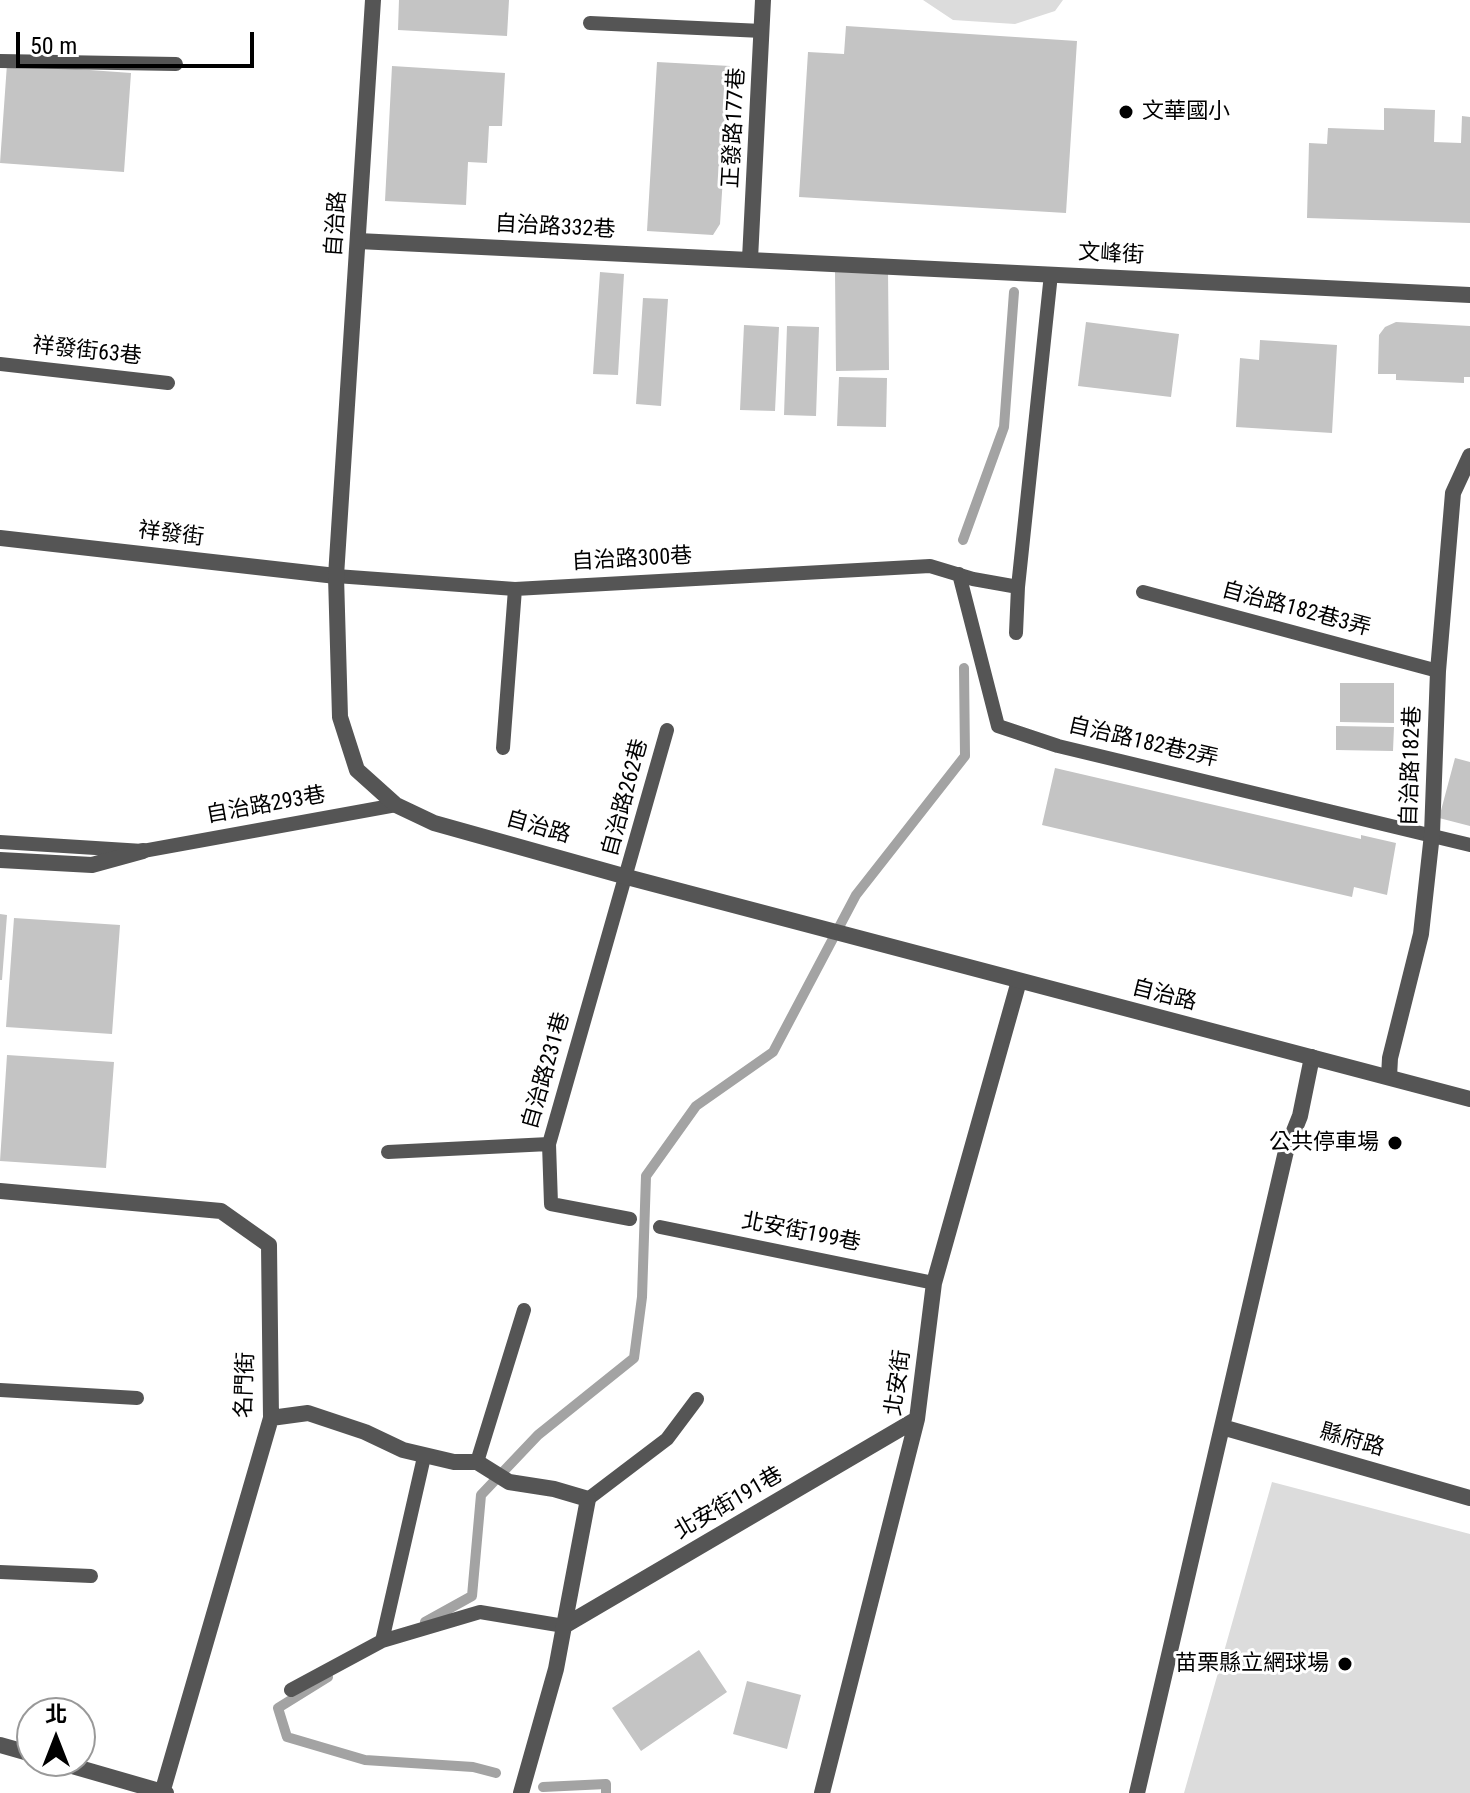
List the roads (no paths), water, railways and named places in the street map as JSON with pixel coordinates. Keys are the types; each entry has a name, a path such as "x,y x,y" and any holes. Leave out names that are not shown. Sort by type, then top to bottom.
{"street":[{"name":"自治路","path":"373,0 336,576 340,717 357,770 396,805 434,823 627,877 1470,1099"},
{"name":"正發路177巷","path":"750,259 763,0"},
{"name":"自治路332巷","path":"358,241 750,259"},
{"name":"文峰街","path":"750,259 1470,295"},
{"name":"自治路182巷","path":"1389,1077 1390,1058 1421,934 1432,834 1438,671 1453,493 1470,456"},
{"name":"祥發街","path":"0,538 336,576"},
{"path":"0,860 92,865 143,851"},
{"name":"北安街","path":"822,1793 917,1419 934,1283 1019,981"},
{"path":"1137,1793 1286,1151 1300,1116 1312,1057"},
{"name":"名門街","path":"0,1191 221,1211 269,1245 271,1418 163,1793"},
{"path":"271,1418 308,1413 365,1432 424,1457 477,1462 509,1482 554,1489 588,1499 556,1669 521,1793"},
{"name":"北安街191巷","path":"564,1626 917,1419"},
{"name":"縣府路","path":"1222,1427 1470,1498"},
{"path":"96,1773 163,1793"}],"lane":[{"path":"590,23 762,31"},
{"path":"0,61 176,64"},
{"path":"1016,633 1018,587 1051,274"},
{"name":"祥發街63巷","path":"0,364 168,383"},
{"name":"自治路300巷","path":"336,576 515,589 930,566 1018,587"},
{"name":"自治路182巷2弄","path":"959,574 998,726 1058,746 1432,834"},
{"path":"503,748 515,589"},
{"name":"自治路182巷3弄","path":"1143,592 1438,671"},
{"name":"自治路262巷","path":"627,877 667,730"},
{"name":"自治路293巷","path":"0,842 143,851 396,805"},
{"path":"1432,834 1470,845"},
{"name":"自治路231巷","path":"627,877 549,1144 551,1204 630,1219"},
{"path":"388,1152 549,1144"},
{"name":"北安街199巷","path":"660,1227 934,1283"},
{"path":"477,1462 524,1310"},
{"path":"0,1390 137,1398"},
{"path":"588,1499 667,1439 697,1399"},
{"path":"382,1641 424,1457"},
{"path":"0,1572 91,1576"},
{"path":"291,1690 382,1641 480,1612 564,1626"}],"waterway":[{"path":"963,540 1004,427 1014,292"},
{"path":"425,1622 472,1596 481,1495 538,1435 634,1358 642,1297 646,1176 696,1106 773,1052 856,895 965,756 964,668"},
{"path":"328,1677 278,1708 287,1737 365,1760 473,1767 496,1773"},
{"path":"543,1787 606,1784 606,1793"}],"place":[{"name":"文華國小","path":"1126,112"},
{"name":"公共停車場","path":"1395,1143"},
{"name":"苗栗縣立網球場","path":"1345,1664"}]}
